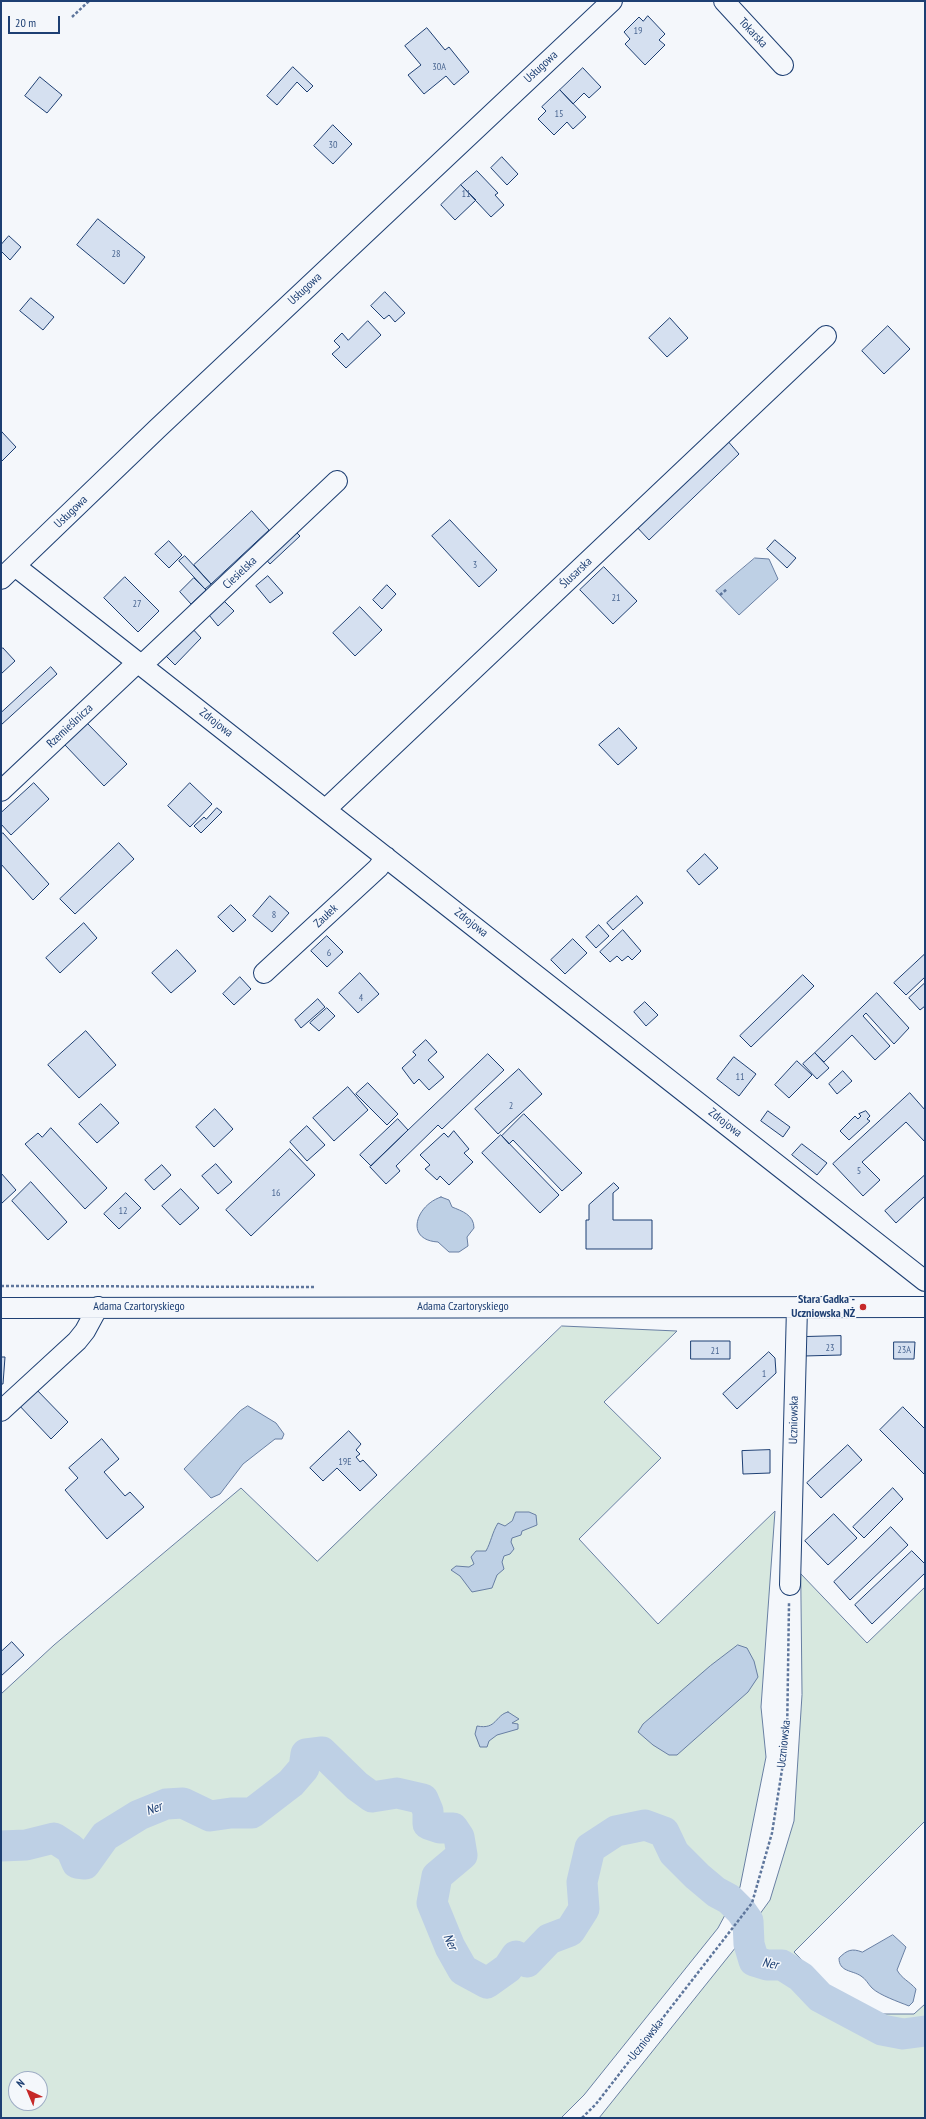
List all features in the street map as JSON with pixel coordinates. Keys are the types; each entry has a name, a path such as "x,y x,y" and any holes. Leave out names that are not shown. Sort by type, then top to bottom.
{"street":[{"name":"Usługowa","path":"1,579 168,418 612,1"},
{"name":"Tokarska","path":"724,1 783,65"},
{"name":"Ślusarska","path":"326,809 826,336"},
{"name":"Ciesielska","path":"140,664 337,481"},
{"name":"Zdrojowa","path":"16,566 925,1281"},
{"name":"Rzemieślnicza","path":"1,791 140,664"},
{"name":"Zaułek","path":"264,973 378,868 386,857"},
{"name":"Uczniowska","path":"790,1585 797,1307"},
{"name":"Adama Czartoryskiego","path":"1,1308 925,1307"},
{"path":"1,1411 77,1341 85,1331 98,1308"}],"path":[{"path":"72,17 89,1"},
{"path":"720,596 727,589"},
{"name":"Uczniowska","path":"582,2118 596,2104 752,1903 772,1832 787,1738 790,1585"}],"shaded area":[{"path":"562,1326 677,1331 604,1402 661,1458 579,1539 658,1624 775,1511 761,1707 766,1757 740,1887 718,1928 584,2095 561,2118 1,2118 1,1694 54,1645 241,1488 317,1561"},
{"path":"801,1574 867,1643 925,1587 925,1821 794,1952 829,1988 872,2014 914,2014 925,2004 925,2118 599,2118 736,1947 770,1900 794,1821 802,1695"}],"water":[{"path":"755,558 769,559 778,579 739,615 716,591"},
{"path":"441,1197 449,1200 452,1207 467,1214 472,1220 474,1228 467,1237 468,1246 459,1252 449,1252 438,1242 427,1240 417,1229 417,1222 425,1207 432,1201"},
{"path":"248,1406 276,1423 284,1434 282,1439 275,1439 243,1464 220,1494 211,1498 184,1469 240,1411"},
{"path":"516,1512 529,1512 536,1515 537,1525 522,1531 521,1535 512,1538 511,1542 514,1549 510,1554 504,1556 502,1562 504,1569 497,1575 492,1588 472,1592 460,1576 451,1570 456,1566 469,1567 474,1564 471,1557 476,1551 486,1551 498,1523 505,1526 512,1521"},
{"path":"738,1645 747,1648 754,1661 758,1677 748,1692 677,1755 669,1755 653,1745 638,1732 643,1724 710,1666"},
{"path":"508,1712 519,1719 512,1723 518,1724 518,1729 497,1735 489,1741 487,1747 480,1747 475,1734 477,1726 488,1726 500,1716"},
{"path":"893,1935 906,1947 897,1970 901,1976 916,1989 913,2002 909,2006 875,1991 863,1977 847,1970 841,1966 840,1963 839,1958 845,1953 852,1950 862,1952"}],"building":[{"path":"648,16 665,34 659,40 665,45 645,65 625,44 630,39 624,32 639,17 643,21"},
{"path":"427,28 445,50 449,47 469,72 454,85 446,76 424,94 408,75 421,65 405,46"},
{"path":"293,67 313,86 307,92 297,82 277,105 267,96"},
{"path":"583,68 601,87 589,98 584,93 573,104 560,90"},
{"path":"40,77 62,95 47,113 25,96"},
{"path":"560,90 586,117 573,129 567,122 554,135 538,119 546,111 542,107"},
{"path":"333,125 352,144 333,164 314,146"},
{"path":"502,157 518,174 507,185 491,168"},
{"path":"477,171 498,193 495,195 504,205 491,217 461,185"},
{"path":"461,185 476,200 455,220 441,205"},
{"path":"98,219 145,257 124,284 77,245"},
{"path":"9,236 21,247 10,260 1,251 1,245"},
{"path":"385,292 405,313 395,322 389,315 384,319 371,306"},
{"path":"31,298 54,317 43,330 20,311"},
{"path":"670,318 688,338 667,357 649,338"},
{"path":"368,321 381,335 346,368 332,354 340,347 334,341 342,333 348,340"},
{"path":"888,326 910,349 884,374 862,351"},
{"path":"2,432 16,447 1,462 1,433"},
{"path":"726,439 739,454 649,540 635,525"},
{"path":"252,511 269,530 211,584 194,565"},
{"path":"450,520 497,570 479,587 432,536"},
{"path":"295,531 300,536 270,564 263,556"},
{"path":"775,540 796,558 787,568 767,549"},
{"path":"169,541 182,555 169,568 155,554"},
{"path":"185,556 211,584 205,589 179,561"},
{"path":"604,567 637,601 613,624 580,590"},
{"path":"268,576 283,593 270,603 256,586"},
{"path":"125,577 159,611 138,632 104,598"},
{"path":"194,578 206,590 191,604 180,592"},
{"path":"387,585 396,594 382,609 373,600"},
{"path":"224,601 234,611 218,626 209,615"},
{"path":"360,607 382,630 355,656 333,633"},
{"path":"191,627 201,638 175,665 164,654"},
{"path":"3,648 15,661 1,674 1,650"},
{"path":"51,667 57,674 1,725 1,713"},
{"path":"87,723 127,764 104,786 65,745"},
{"path":"619,728 637,748 618,765 599,745"},
{"path":"34,783 49,799 11,835 1,824 1,813"},
{"path":"190,783 212,804 190,827 168,806"},
{"path":"217,808 222,812 201,833 194,826 204,817 206,819"},
{"path":"3,833 49,884 33,900 1,864 1,835"},
{"path":"119,843 134,859 75,914 60,899"},
{"path":"705,854 718,868 699,885 687,871"},
{"path":"270,896 289,913 272,932 253,916"},
{"path":"637,896 643,903 613,930 607,923"},
{"path":"231,905 246,920 233,932 218,917"},
{"path":"84,923 97,938 60,973 46,958"},
{"path":"599,925 609,936 596,948 586,937"},
{"path":"623,930 641,951 632,960 628,956 622,961 617,956 610,962 600,952"},
{"path":"327,936 343,952 327,967 311,951"},
{"path":"573,939 587,953 565,974 551,960"},
{"path":"177,950 196,971 171,993 152,973"},
{"path":"925,954 925,977 906,995 894,983"},
{"path":"360,973 379,994 358,1013 339,993"},
{"path":"803,975 814,986 751,1047 740,1036"},
{"path":"240,977 251,989 234,1005 223,994"},
{"path":"925,983 925,1006 920,1010 909,998"},
{"path":"877,993 909,1028 894,1044 866,1013 863,1016 890,1046 875,1060 852,1035 824,1062 815,1053"},
{"path":"318,999 325,1007 301,1028 295,1020"},
{"path":"645,1002 658,1015 646,1026 634,1012"},
{"path":"327,1008 335,1016 319,1031 310,1023"},
{"path":"86,1031 116,1065 79,1098 48,1065"},
{"path":"426,1040 437,1052 428,1060 444,1077 429,1090 419,1079 414,1084 402,1068 416,1055 413,1052"},
{"path":"815,1053 829,1068 817,1079 803,1064"},
{"path":"488,1054 504,1070 442,1129 438,1125 396,1166 400,1171 386,1184 370,1167"},
{"path":"734,1057 756,1074 739,1096 717,1079"},
{"path":"797,1061 812,1075 789,1098 775,1085"},
{"path":"519,1069 542,1094 498,1134 475,1109"},
{"path":"843,1071 852,1081 837,1094 829,1084"},
{"path":"368,1083 398,1114 387,1125 356,1094"},
{"path":"348,1087 368,1110 334,1141 313,1118"},
{"path":"910,1093 925,1110 925,1142 906,1122 862,1162 880,1180 863,1196 833,1164"},
{"path":"101,1104 119,1123 97,1143 79,1124"},
{"path":"215,1109 233,1129 214,1147 196,1127"},
{"path":"768,1111 790,1127 783,1137 761,1121"},
{"path":"866,1111 870,1116 867,1119 870,1121 849,1140 840,1131 855,1116 858,1119 861,1116 859,1114"},
{"path":"524,1114 582,1173 562,1191 513,1140 509,1144 502,1136"},
{"path":"398,1119 408,1130 371,1166 360,1155"},
{"path":"307,1126 325,1145 307,1161 290,1142"},
{"path":"51,1128 107,1188 85,1209 25,1144 38,1133 42,1137"},
{"path":"454,1131 469,1149 464,1153 473,1162 449,1185 440,1176 437,1180 425,1169 430,1165 420,1155 444,1133 448,1137"},
{"path":"501,1135 559,1195 540,1213 482,1153"},
{"path":"802,1144 827,1163 817,1175 792,1155"},
{"path":"290,1149 315,1175 251,1236 226,1210"},
{"path":"216,1164 232,1182 218,1194 202,1176"},
{"path":"162,1165 171,1175 154,1190 145,1180"},
{"path":"1,1173 16,1190 1,1204"},
{"path":"925,1175 925,1196 896,1223 885,1211"},
{"path":"31,1182 67,1222 48,1240 12,1201"},
{"path":"614,1183 619,1188 613,1193 613,1220 652,1220 652,1249 586,1249 586,1220 589,1220 589,1205"},
{"path":"181,1189 199,1208 180,1225 162,1206"},
{"path":"126,1193 141,1208 119,1229 104,1214"},
{"path":"841,1336 841,1355 804,1356 803,1337"},
{"path":"691,1341 730,1341 730,1359 691,1359"},
{"path":"894,1342 915,1342 914,1359 894,1359"},
{"path":"769,1352 775,1358 776,1373 737,1409 723,1394"},
{"path":"1,1357 5,1357 3,1384 1,1384"},
{"path":"33,1386 68,1422 51,1439 16,1402"},
{"path":"903,1407 925,1429 925,1475 880,1430"},
{"path":"349,1431 361,1444 356,1450 360,1454 356,1457 360,1462 363,1460 377,1475 360,1491 337,1468 323,1481 310,1468"},
{"path":"102,1439 119,1459 104,1472 125,1496 130,1492 144,1507 107,1539 65,1490 78,1478 69,1468"},
{"path":"848,1445 862,1460 821,1498 807,1483"},
{"path":"770,1450 770,1473 743,1474 742,1451"},
{"path":"893,1488 903,1499 864,1538 853,1527"},
{"path":"834,1514 857,1538 828,1565 805,1541"},
{"path":"891,1527 908,1545 850,1600 834,1582"},
{"path":"912,1551 925,1564 925,1573 872,1624 855,1605"},
{"path":"12,1642 24,1655 1,1676 1,1652"}],"waterway":[{"name":"Ner","path":"1,1846 26,1845 54,1838 71,1849 77,1863 85,1864 105,1836 139,1815 166,1804 183,1803 210,1816 231,1813 252,1813 291,1783 304,1768 306,1754 322,1752 357,1786 372,1797 397,1793 423,1799 428,1811 428,1824 440,1828 453,1828 459,1837 462,1855 437,1876 432,1903 450,1947 463,1970 487,1983 508,1968 516,1956 527,1962 549,1939 570,1931 584,1909 582,1882 590,1848 616,1831 645,1825 664,1832 674,1853 697,1876 716,1892 729,1899 741,1911 748,1921 749,1944 754,1961 767,1965 782,1965 801,1977 820,1997 882,2030 903,2034 925,2031"}],"place":[{"name":"Stara Gadka - Uczniowska NŻ","path":"863,1307"}]}
